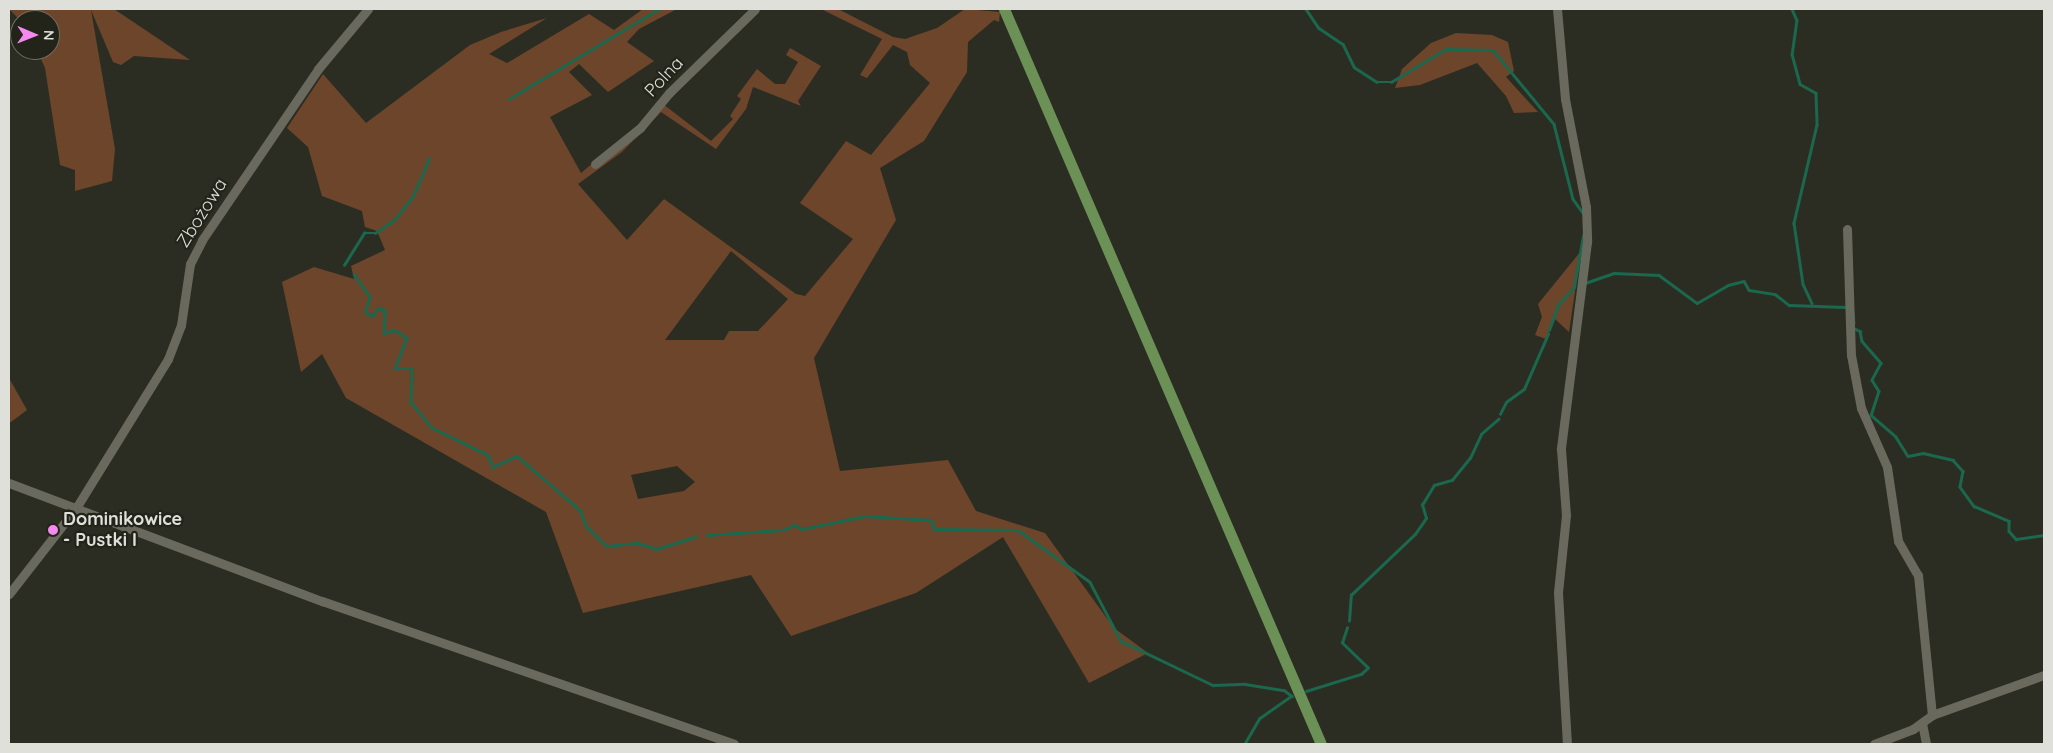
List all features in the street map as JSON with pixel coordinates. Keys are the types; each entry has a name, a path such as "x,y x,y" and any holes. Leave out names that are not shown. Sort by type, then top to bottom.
{"main road":[{"path":"1004,9 1321,744"}],"street":[{"name":"Zbożowa","path":"9,594 76,508 175,344 190,264 202,240 327,56 368,9"},
{"name":"Polna","path":"595,164 640,128 669,93 755,9"},
{"path":"1557,9 1565,99 1586,207 1587,242 1562,449 1566,515 1558,593 1567,744"},
{"path":"1847,229 1851,355 1860,408 1887,467 1898,541 1918,575 1932,715"},
{"path":"9,483 322,601 734,744"},
{"path":"1874,744 1922,723 1932,715 2044,675"},
{"path":"1922,723 1926,744"}],"shaded area":[{"path":"114,9 190,60 134,56 121,65 113,62 91,10 115,149 112,181 75,191 75,170 60,165 45,68 41,60 60,60 60,10 10,10"},
{"path":"643,9 677,9 639,29 627,42 654,61 608,92 579,64 569,72 592,95 550,117 581,173 663,104 711,141 733,119 730,116 741,99 737,96 757,69 775,84 785,84 798,62 786,55 790,48 821,66 798,101 801,106 753,87 746,109 716,149 661,112 622,152 578,184 627,240 664,199 796,294 805,296 853,239 800,203 846,141 871,155 930,83 910,65 907,52 893,45 867,78 860,75 882,39 821,9 838,9 893,37 905,39 937,28 965,9 1000,12 999,22 994,20 968,42 967,72 924,141 880,168 896,220 814,358 840,471 948,460 976,511 1045,533 1114,628 1148,653 1089,683 1003,537 916,593 791,636 751,575 583,613 546,512 346,398 322,354 301,372 282,282 314,267 354,279 351,266 385,250 377,231 365,227 362,211 322,196 308,147 287,128 323,74 366,123 470,45 501,32 547,18 489,54 507,63 589,14 614,30","holes":["731,251 788,299 758,331 729,331 724,340 665,340","677,466 695,482 684,491 638,499 631,475"]},
{"path":"1456,33 1492,35 1508,42 1514,71 1506,77 1538,112 1514,113 1506,96 1477,63 1420,85 1395,88 1402,69 1431,43"},
{"path":"1581,251 1569,332 1555,319 1546,339 1535,335 1542,317 1538,304"},
{"path":"9,378 27,410 11,422 9,421"}],"waterway":[{"path":"509,99 659,9"},
{"path":"1306,9 1319,28 1343,44 1354,67 1377,82 1391,82 1446,49 1493,50 1554,124 1573,199 1583,213"},
{"path":"1792,9 1797,20 1792,54 1800,84 1816,93 1817,125 1794,223 1803,284 1812,303"},
{"path":"344,265 364,233 375,233 394,220 412,198 429,159"},
{"path":"1549,330 1558,305 1574,287 1583,236"},
{"path":"1585,283 1614,273 1659,275 1697,303 1728,285 1744,281 1749,290 1775,294 1789,305 1845,307"},
{"path":"354,274 370,297 366,312 372,316 379,308 385,310 384,333 395,330 407,338 395,369 412,369 411,402 431,427 488,455 493,467 517,456 580,510 587,527 607,546 638,543 656,549 695,537"},
{"path":"1853,312 1854,323"},
{"path":"1853,328 1860,331 1862,341 1881,363 1872,380 1879,391 1871,415 1896,437 1908,456 1923,453 1953,460 1963,471 1960,487 1974,506 2009,521 2009,531 2016,539 2044,535"},
{"path":"1500,414 1506,402 1524,389 1548,334"},
{"path":"1349,621 1351,595 1415,534 1426,518 1422,505 1434,485 1452,480 1470,458 1481,434 1498,419"},
{"path":"707,535 783,530 795,525 802,529 865,516 931,520 935,529 1018,530 1090,582 1121,641 1213,685 1245,684 1284,690 1292,696 1260,718 1245,744"},
{"path":"1306,691 1361,674 1368,668 1342,643 1347,628"}],"place":[{"name":"Dominikowice - Pustki I","path":"53,530"}]}
